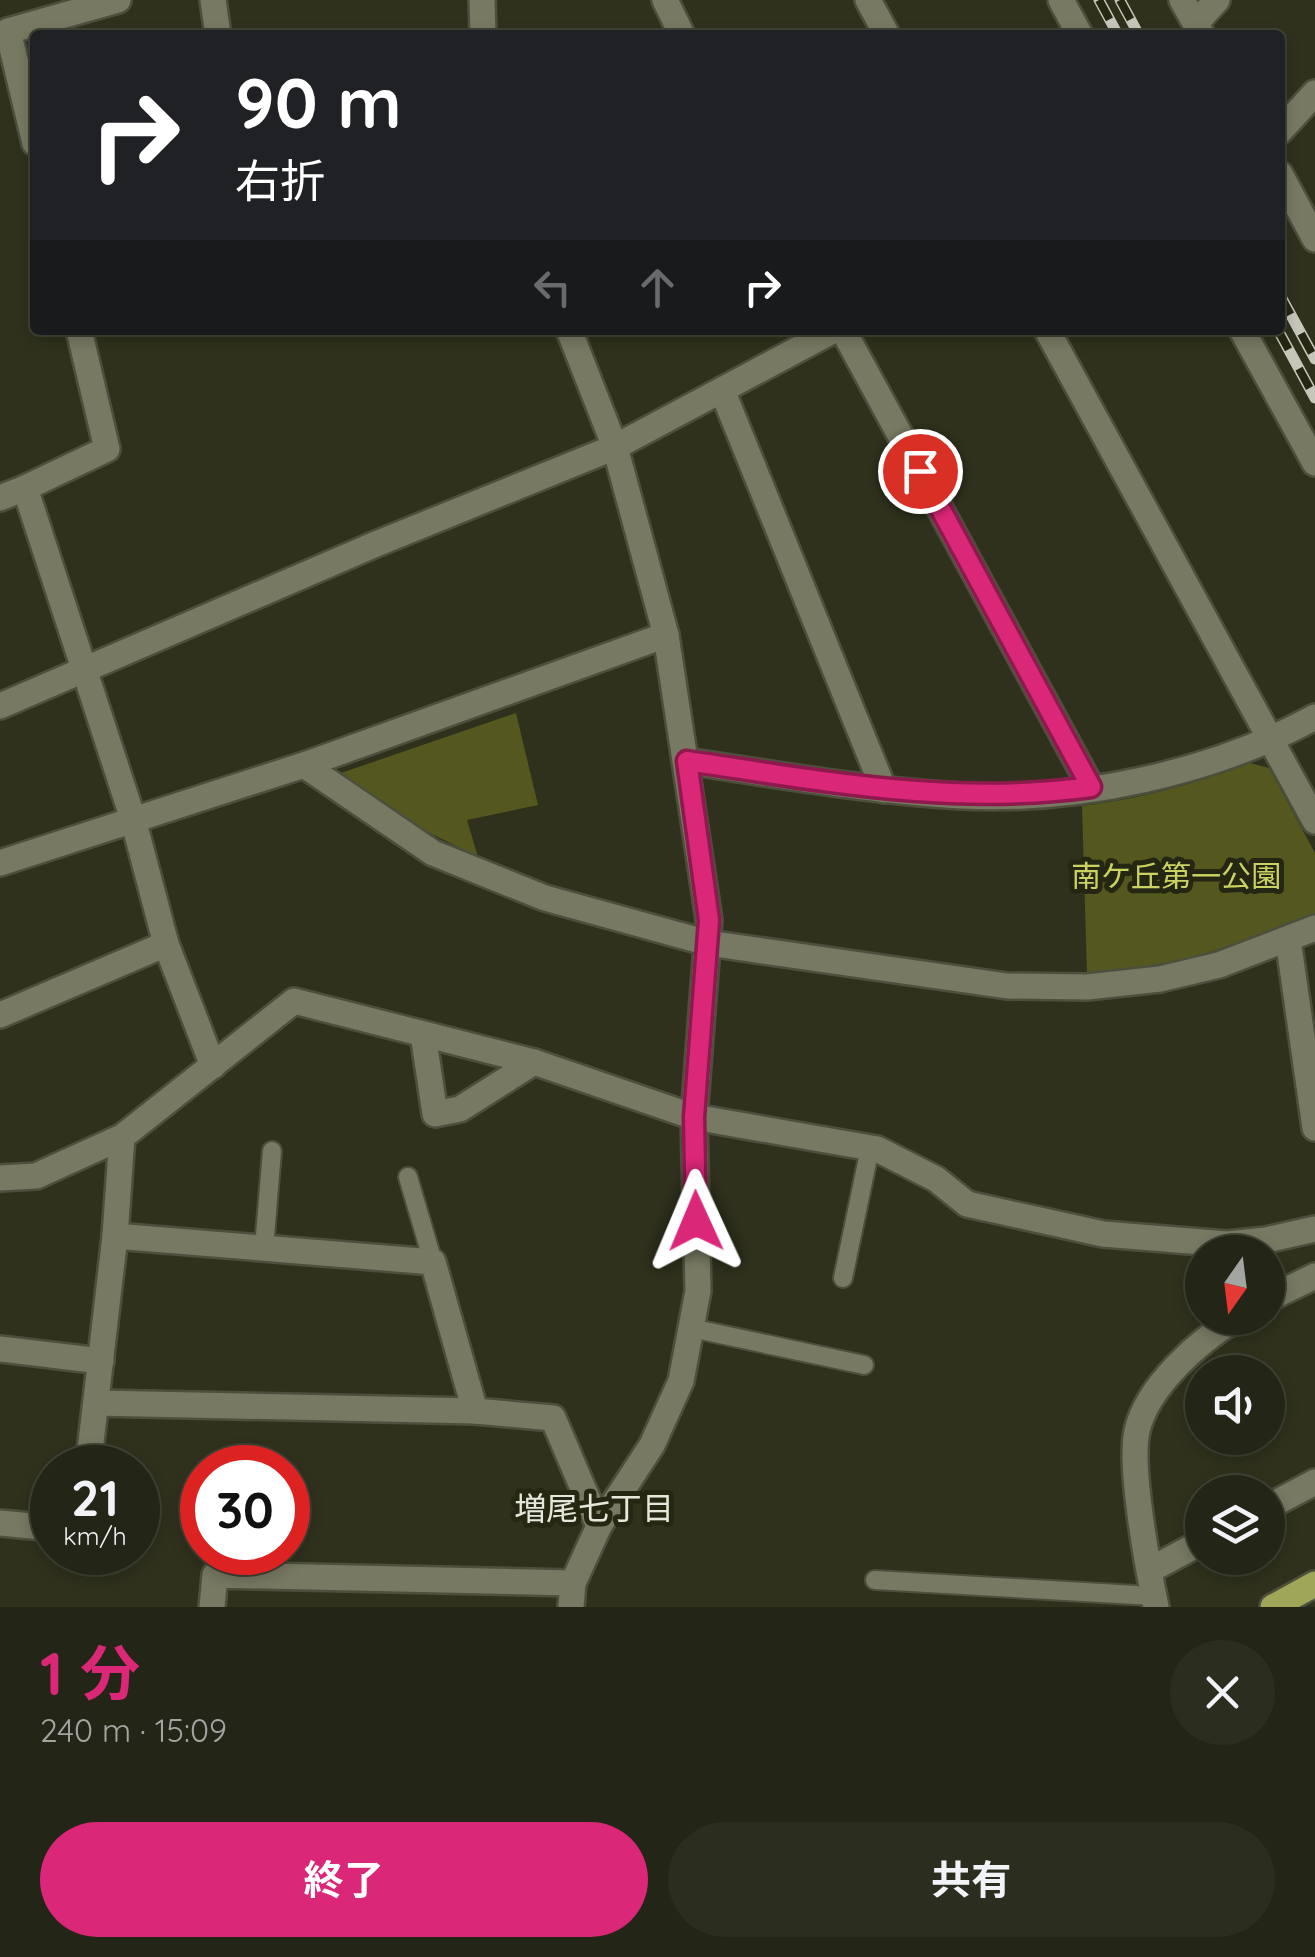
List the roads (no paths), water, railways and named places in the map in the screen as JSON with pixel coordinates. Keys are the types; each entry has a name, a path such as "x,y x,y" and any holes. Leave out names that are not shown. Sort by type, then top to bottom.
{"main road":[{"path":"1273,1607 1315,1584"}],"street":[{"path":"30,122 8,31 118,0"},
{"path":"213,0 217,30"},
{"path":"482,0 483,30"},
{"path":"665,0 680,30"},
{"path":"868,0 884,30"},
{"path":"1061,0 1077,30"},
{"path":"1182,0 1199,29 1218,0"},
{"path":"1285,126 1315,93"},
{"path":"1285,183 1315,239"},
{"path":"0,498 107,449 80,335"},
{"path":"212,1607 215,1575 572,1595 598,1526 652,1444 681,1381 698,1291 694,1117 709,920 666,635 615,447 570,335"},
{"path":"0,706 376,544 615,447 825,335"},
{"path":"847,335 1091,787"},
{"path":"1050,335 1315,821"},
{"path":"1245,335 1315,463"},
{"path":"722,390 884,790"},
{"path":"24,488 132,819 166,944 213,1066"},
{"path":"0,863 304,765 666,635"},
{"path":"687,761 884,790 998,796 1091,787 1188,770 1271,741 1315,717"},
{"path":"304,765 432,853 546,898 708,943 1006,986 1087,987 1160,979 1219,965 1315,928"},
{"path":"1288,939 1315,1128"},
{"path":"0,1014 166,944"},
{"path":"0,1178 36,1176 122,1136 294,1001 534,1062 694,1117 870,1148 936,1179 967,1204 1104,1234 1226,1244 1315,1229"},
{"path":"424,1034 435,1114 460,1109 534,1062"},
{"path":"91,1445 116,1236 122,1136"},
{"path":"116,1236 433,1262 475,1411"},
{"path":"1285,1291 1315,1276"},
{"path":"1153,1591 1135,1465 1136,1433 1144,1409 1175,1368 1211,1335"},
{"path":"0,1349 101,1361"},
{"path":"96,1403 475,1411 553,1418 598,1526"},
{"path":"1285,1498 1315,1482"},
{"path":"0,1523 30,1526"},
{"path":"1153,1591 1185,1559"}],"lane":[{"path":"843,1278 870,1148"},
{"path":"264,1248 272,1152"},
{"path":"408,1176 433,1262"},
{"path":"691,1328 864,1365"},
{"path":"876,1580 1153,1591"}],"railway":[{"path":"1099,0 1115,30"},
{"path":"1120,0 1136,30"},
{"path":"1285,304 1315,359"},
{"path":"1281,335 1315,398"}],"district":[{"name":"増尾七丁目","path":"594,1508"}],"park label":[{"name":"南ケ丘第一公園","path":"1176,876"}]}
